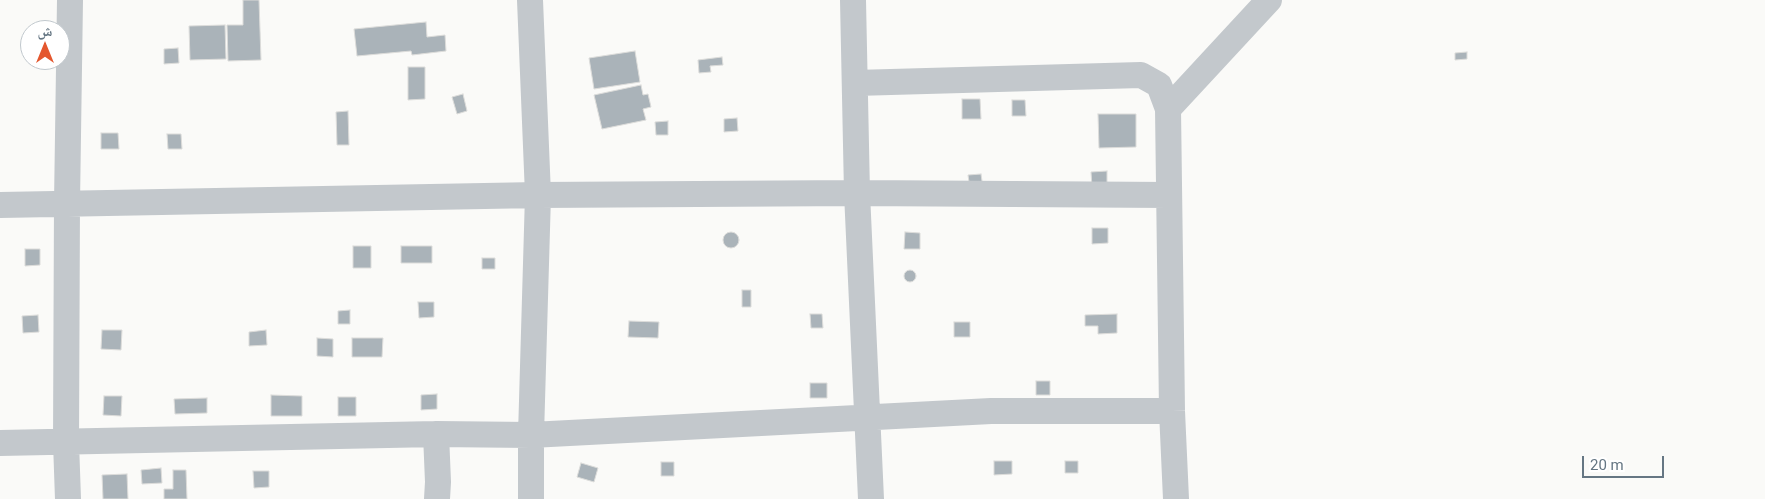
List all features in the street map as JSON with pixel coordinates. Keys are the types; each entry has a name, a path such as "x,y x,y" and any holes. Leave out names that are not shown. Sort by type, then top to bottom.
{"street":[{"path":"68,499 66,442 70,0"},
{"path":"530,0 538,195 530,499"},
{"path":"853,0 857,193 871,499"},
{"path":"1168,109 1269,0"},
{"path":"855,83 1140,75 1159,85 1168,109 1172,412 1176,499"},
{"path":"0,205 538,195 857,193 1169,195"},
{"path":"0,443 436,434 531,435 991,412 1172,412"},
{"path":"436,434 437,499"}],"building":[{"path":"243,0 259,0 261,60 228,61 227,25 243,25"},
{"path":"426,22 427,37 445,35 446,51 412,55 411,51 357,56 354,29"},
{"path":"225,25 226,59 190,60 189,26"},
{"path":"178,48 179,63 164,64 164,49"},
{"path":"635,51 640,82 594,89 589,58"},
{"path":"1467,52 1467,59 1455,60 1455,53"},
{"path":"722,57 723,65 710,66 711,72 699,73 698,60"},
{"path":"408,67 425,67 425,99 408,100"},
{"path":"641,85 643,95 648,94 651,107 643,109 646,120 602,129 594,95"},
{"path":"463,94 467,111 457,114 452,97"},
{"path":"962,99 980,99 981,119 962,119"},
{"path":"1012,100 1025,100 1026,116 1012,116"},
{"path":"348,111 349,145 337,145 336,112"},
{"path":"1098,114 1136,114 1136,147 1099,148"},
{"path":"737,118 738,131 724,132 724,119"},
{"path":"668,121 668,135 656,135 655,122"},
{"path":"101,133 118,133 119,149 101,149"},
{"path":"167,134 181,134 182,149 168,149"},
{"path":"1107,171 1107,186 1092,187 1091,172"},
{"path":"981,174 983,188 970,189 968,175"},
{"path":"1092,228 1108,228 1108,243 1092,244"},
{"path":"728,232 734,232 739,237 737,246 728,248 723,243 723,237"},
{"path":"905,232 920,233 920,249 904,249"},
{"path":"353,246 371,246 371,268 353,268"},
{"path":"401,246 432,246 432,263 401,263"},
{"path":"25,249 40,249 40,265 25,266"},
{"path":"482,258 495,258 495,269 482,269"},
{"path":"910,270 916,276 910,282 904,276"},
{"path":"742,290 751,290 751,307 742,307"},
{"path":"418,302 434,302 434,317 419,318"},
{"path":"350,310 350,324 338,324 338,311"},
{"path":"810,314 822,314 823,328 811,328"},
{"path":"1117,314 1117,333 1098,334 1098,326 1085,326 1085,315"},
{"path":"38,315 39,332 23,333 22,316"},
{"path":"629,321 659,322 658,338 628,337"},
{"path":"954,322 970,322 970,337 954,337"},
{"path":"102,330 122,330 121,350 101,349"},
{"path":"266,330 267,345 249,346 249,332"},
{"path":"317,338 333,339 333,357 317,356"},
{"path":"352,338 383,338 382,357 352,357"},
{"path":"1036,381 1050,381 1050,395 1036,395"},
{"path":"810,383 827,383 827,398 810,398"},
{"path":"437,394 437,409 421,410 421,395"},
{"path":"271,395 302,396 302,416 271,416"},
{"path":"104,396 122,396 121,416 103,415"},
{"path":"338,397 356,397 356,416 338,416"},
{"path":"207,398 207,413 175,414 174,399"},
{"path":"994,461 1012,461 1012,474 994,475"},
{"path":"1065,461 1078,461 1078,473 1065,473"},
{"path":"661,462 674,462 674,476 661,476"},
{"path":"581,463 598,468 594,482 577,477"},
{"path":"161,468 162,483 142,484 141,470"},
{"path":"173,470 186,470 187,499 164,499 164,489 173,489"},
{"path":"253,471 269,471 269,487 254,488"},
{"path":"127,474 128,499 103,499 102,475"}]}
